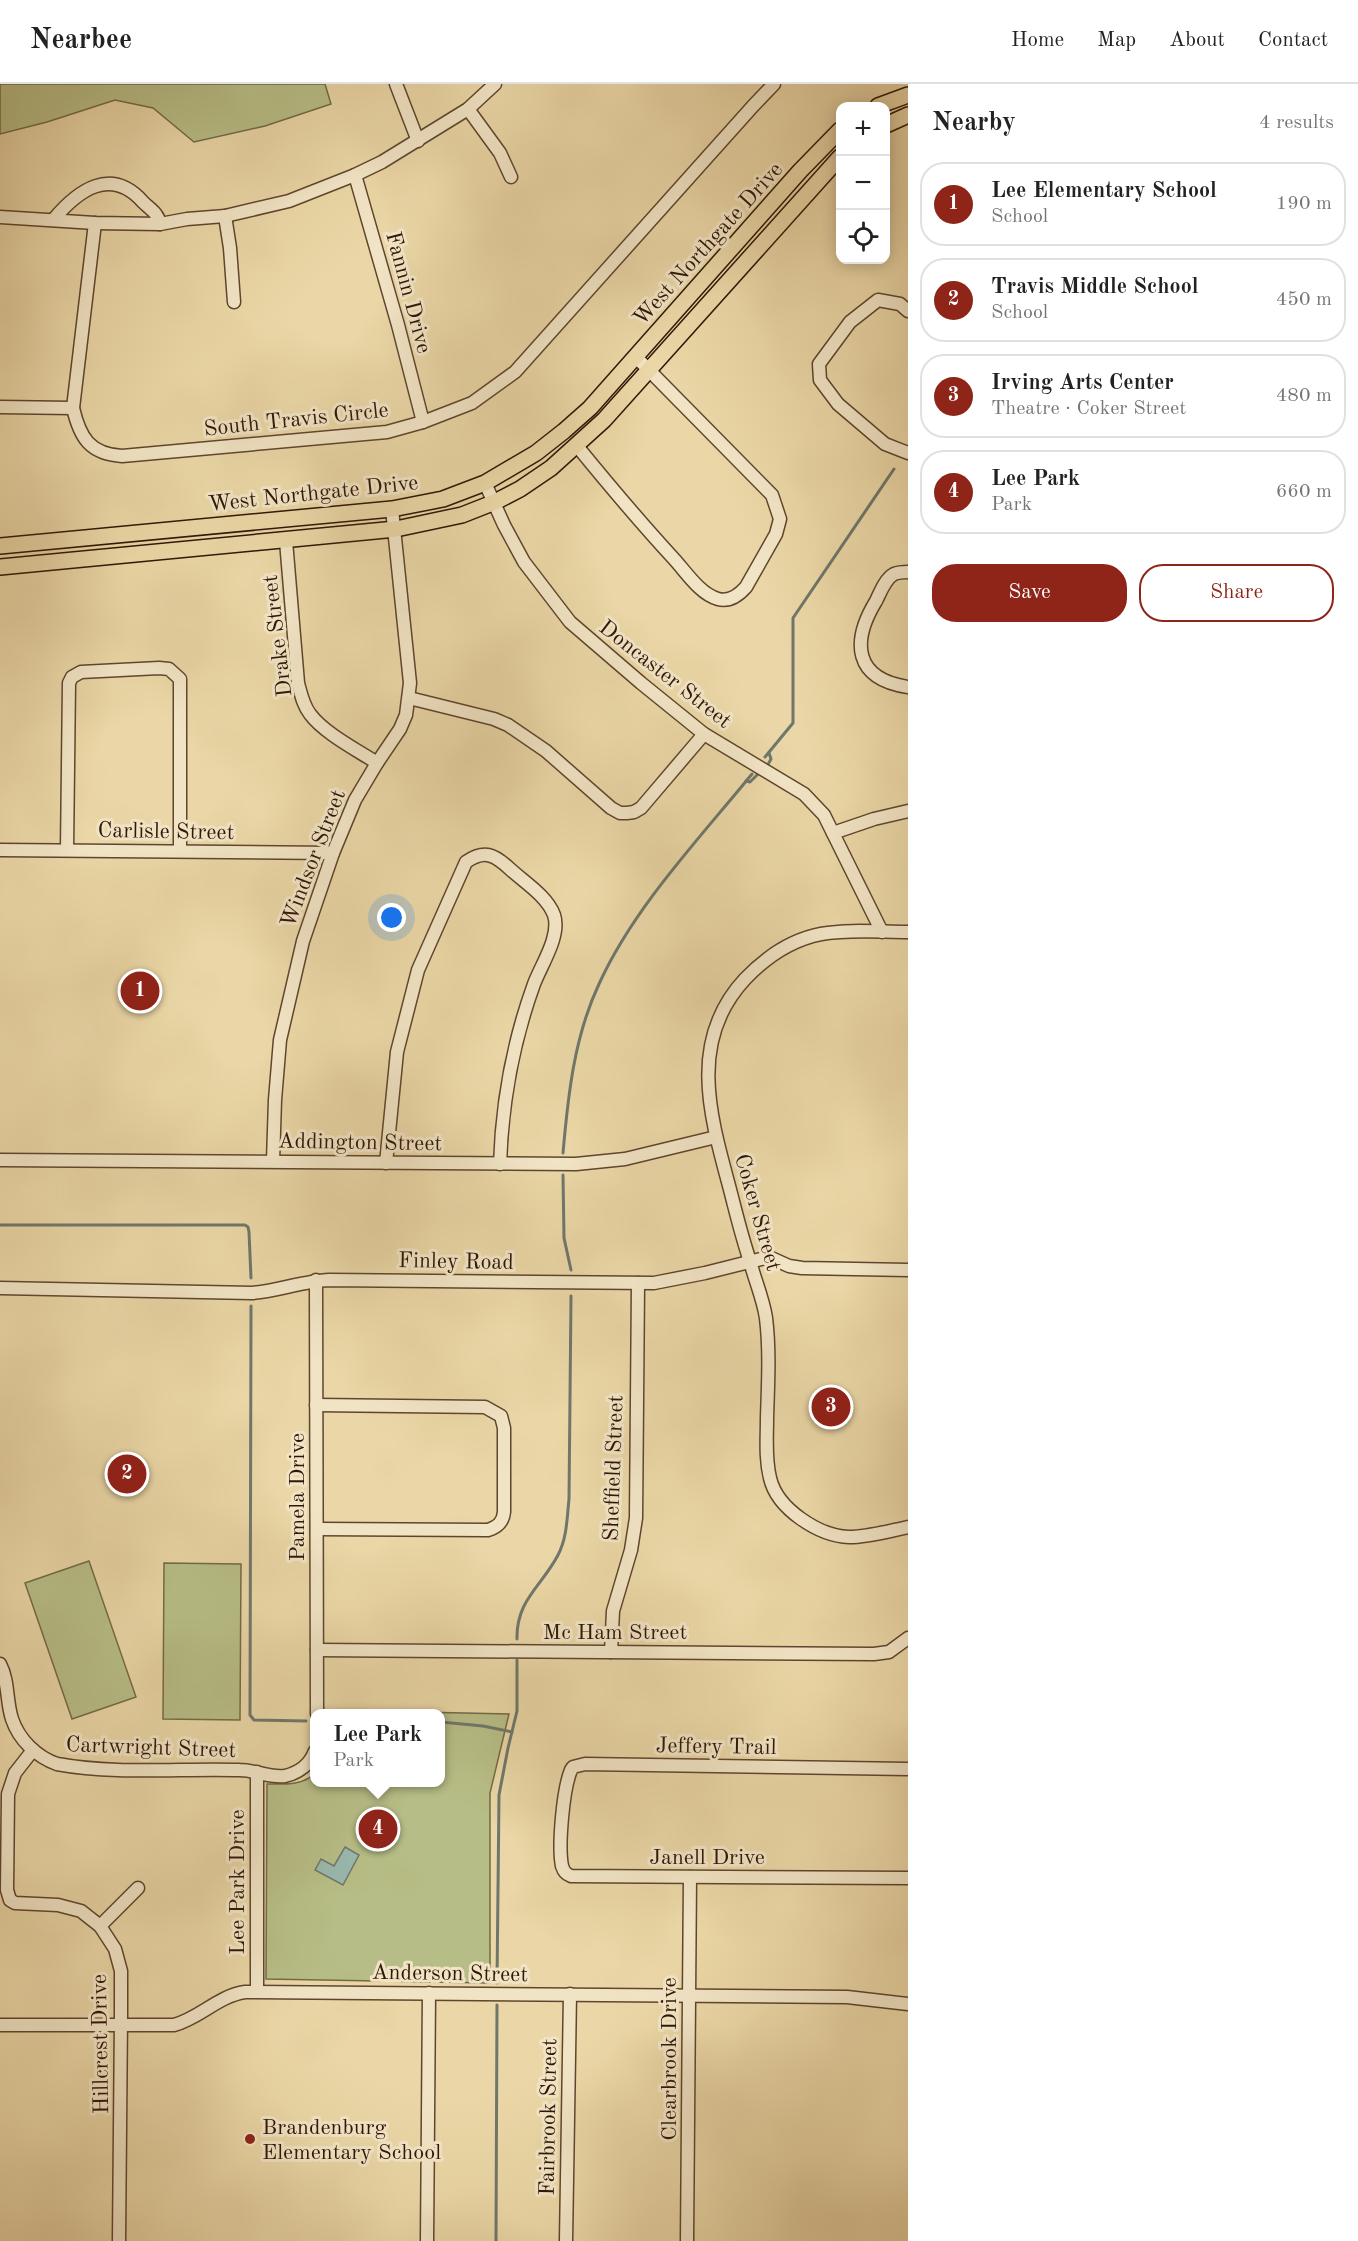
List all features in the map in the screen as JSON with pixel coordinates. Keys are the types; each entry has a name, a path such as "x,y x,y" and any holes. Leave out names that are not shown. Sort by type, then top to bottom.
{"main road":[{"path":"889,102 908,95"},
{"path":"890,123 908,115"},
{"name":"West Northgate Drive","path":"0,546 392,509 443,499 485,483 536,453 590,408 800,171 836,134"},
{"name":"West Northgate Drive","path":"0,567 396,529 462,515 495,502 520,489 551,468 604,420 836,161"}],"street":[{"path":"396,84 418,141"},
{"path":"0,217 95,223 160,224 225,216 289,201 355,175 418,141 468,109 495,84"},
{"name":"South Travis Circle","path":"95,223 73,408 78,430 86,442 98,451 123,456 387,432 423,422 472,403 515,372 774,84"},
{"path":"468,109 500,153 511,177"},
{"name":"Fannin Drive","path":"355,175 423,422"},
{"path":"53,220 78,195 94,185 108,184 121,186 136,194 158,215 160,224"},
{"path":"225,216 231,248 234,302"},
{"path":"908,311 900,304 878,300 850,322 819,364 820,380 838,405 885,444 908,453"},
{"path":"577,446 628,509 710,596 720,600 729,599 746,587 776,534 780,519 772,495 636,357"},
{"path":"0,407 73,408"},
{"name":"Doncaster Street","path":"485,483 524,562 570,622 640,683 704,734 804,794 824,815 882,932"},
{"name":"Windsor Street","path":"273,1161 277,1071 285,1015 303,941 333,853 355,800 400,729 410,698 396,529 392,509"},
{"name":"Drake Street","path":"286,541 298,683 303,702 311,716 324,727 377,763"},
{"path":"908,572 894,574 888,580 864,622 861,646 866,663 876,677 889,684 908,687"},
{"path":"67,850 69,683 72,677 81,672 169,669 175,672 180,679 180,851"},
{"path":"410,698 476,713 508,725 546,751 594,795 620,813 634,812 641,808 704,734"},
{"path":"833,833 874,819 908,811"},
{"name":"Carlisle Street","path":"0,850 333,853"},
{"path":"386,1163 397,1052 418,970 466,862 483,854 497,857 547,903 554,916 555,929 534,984 509,1074 501,1124 500,1164"},
{"name":"Coker Street","path":"908,932 839,932 800,940 775,952 759,964 737,988 723,1010 709,1049 709,1098 716,1137 750,1262 763,1300 766,1318 769,1342 766,1456 770,1481 779,1496 796,1515 814,1527 836,1536 852,1537 908,1527"},
{"name":"Addington Street","path":"0,1160 595,1163 625,1159 716,1137"},
{"name":"Finley Road","path":"0,1288 252,1293 269,1292 316,1280 638,1283 671,1281 769,1257 789,1266 802,1268 908,1270"},
{"name":"Pamela Drive","path":"316,1280 317,1709"},
{"name":"Sheffield Street","path":"611,1652 613,1611 631,1550 636,1518 638,1283"},
{"path":"316,1405 485,1407 501,1416 504,1444 504,1512 503,1520 496,1527 488,1530 317,1529"},
{"name":"Mc Ham Street","path":"317,1650 874,1654 889,1652 905,1646"},
{"name":"Cartwright Street","path":"0,1664 5,1678 12,1719 19,1733 33,1750 49,1761 71,1767 257,1772"},
{"name":"Hillcrest Drive","path":"33,1750 15,1773 8,1794 8,1897 15,1903 58,1905 81,1911 100,1926 115,1949 121,1971 119,2241"},
{"path":"257,1772 286,1776 308,1764 310,1760"},
{"name":"Jeffery Trail","path":"562,1814 571,1770 573,1767 585,1764 908,1769"},
{"name":"Lee Park Drive","path":"257,1772 257,1991"},
{"name":"Janell Drive","path":"562,1814 562,1868 566,1874 571,1876 908,1878"},
{"name":"Clearbrook Drive","path":"687,2241 690,1876"},
{"path":"100,1926 138,1888"},
{"name":"Anderson Street","path":"0,2025 174,2025 191,2020 228,1996 257,1991 847,1997 908,2004"},
{"path":"427,2241 429,1993"},
{"name":"Fairbrook Street","path":"566,2241 570,1994"}],"green space":[{"path":"0,84 325,84 331,104 265,126 194,142 153,108 115,100 47,122 0,134"},
{"path":"89,1561 136,1697 72,1719 25,1583"},
{"path":"164,1563 241,1564 240,1720 163,1719"},
{"path":"445,1713 509,1714 490,1793 490,1983 266,1979 267,1784 286,1784 310,1777 310,1787 445,1787"}],"water":[{"path":"345,1847 359,1855 343,1885 315,1870 321,1859 334,1866"}],"waterway":[{"path":"765,757 793,723 793,618 894,469"},
{"path":"766,768 771,759 769,753"},
{"path":"746,781 750,782 760,772"},
{"path":"563,1153 570,1088 578,1046 590,1004 599,984 613,956 649,901 752,774"},
{"path":"563,1175 564,1238 571,1270"},
{"path":"0,1225 245,1225 249,1232 251,1278"},
{"path":"517,1639 518,1625 525,1603 552,1566 563,1542 566,1528 569,1499 571,1296"},
{"path":"251,1306 250,1715 254,1720 306,1721"},
{"path":"497,1983 499,1795 517,1711 517,1660"},
{"path":"445,1722 483,1726 512,1732"},
{"path":"496,2241 497,2005"}],"place":[{"name":"Lee Elementary School","path":"140,991"},
{"name":"Irving Arts Center","path":"831,1407"},
{"name":"Travis Middle School","path":"127,1474"},
{"name":"Lee Park","path":"378,1829"},
{"name":"Brandenburg Elementary School","path":"250,2139"}]}
